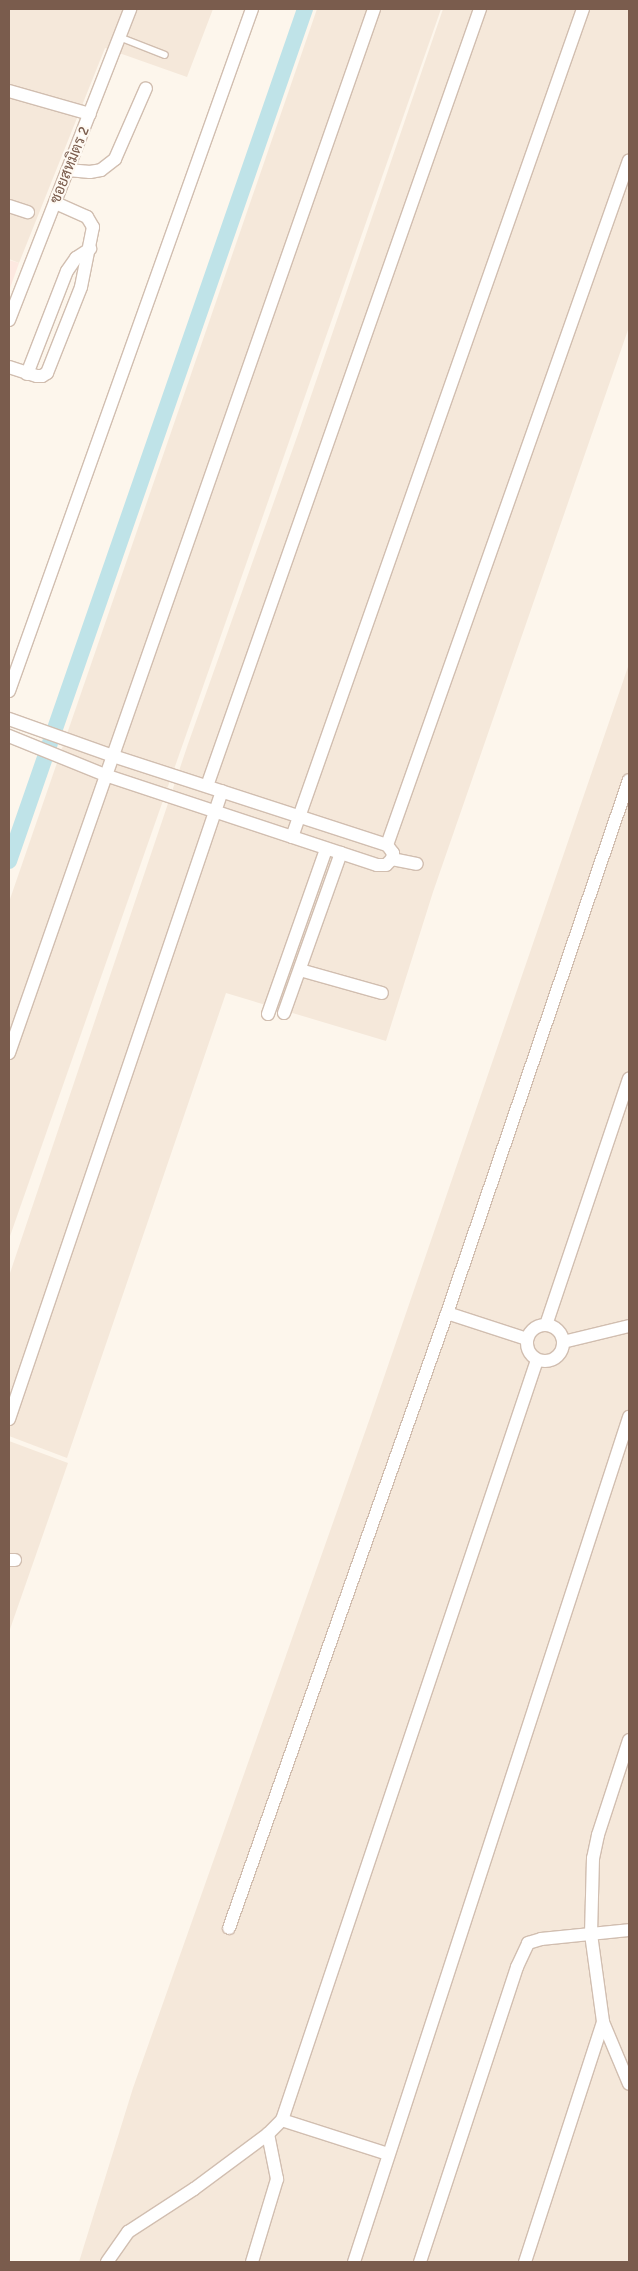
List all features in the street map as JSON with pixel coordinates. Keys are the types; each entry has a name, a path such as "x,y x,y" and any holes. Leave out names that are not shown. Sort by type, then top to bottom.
{"street":[{"name":"ซอยสหมิตร 2","path":"9,320 130,9"},
{"path":"9,691 252,9"},
{"path":"9,1053 374,9"},
{"path":"207,786 480,9"},
{"path":"292,837 582,9"},
{"path":"68,170 90,172 101,170 115,159 146,88"},
{"path":"9,90 90,114"},
{"path":"387,845 629,160"},
{"path":"9,367 27,374 42,376 47,373 81,286 93,227 87,217 55,203"},
{"path":"9,206 28,212"},
{"path":"27,374 67,271 76,258 90,249"},
{"path":"12,738 105,775 326,849 382,866 389,863 392,858 392,852 387,845 113,756 14,721"},
{"path":"229,1928 447,1313 629,780"},
{"path":"9,1419 222,791"},
{"path":"268,1014 326,849"},
{"path":"284,1014 341,852"},
{"path":"392,858 417,864"},
{"path":"300,970 382,993"},
{"path":"546,1325 629,1080"},
{"path":"447,1313 527,1339"},
{"path":"546,1325 558,1330 563,1342 563,1348 556,1358 544,1362 537,1360 528,1351 527,1339 534,1328 546,1325"},
{"path":"563,1342 629,1326"},
{"path":"107,2262 128,2232 194,2189 268,2134 282,2120 537,1360"},
{"path":"354,2262 629,1418"},
{"path":"629,1740 598,1835 593,1858 592,1934 604,2022 629,2084"},
{"path":"420,2262 517,1967 528,1944 541,1939 629,1930"},
{"path":"526,2262 604,2022"},
{"path":"282,2120 388,2154"},
{"path":"252,2262 278,2179 268,2134"}],"lane":[{"path":"119,36 165,54"}],"shaded area":[{"path":"9,9 213,9 187,77 105,48 19,263 9,259"},
{"path":"317,9 441,9 9,1239 9,902"},
{"path":"443,9 629,9 629,327 433,892 386,1041 226,993 67,1458 9,1436 9,1276 188,744 298,434"},
{"path":"9,260 19,263 9,291"},
{"path":"629,664 629,2262 79,2262 133,2088 370,1418"},
{"path":"9,1441 68,1463 9,1632"}],"waterway":[{"path":"9,861 305,9"}]}
